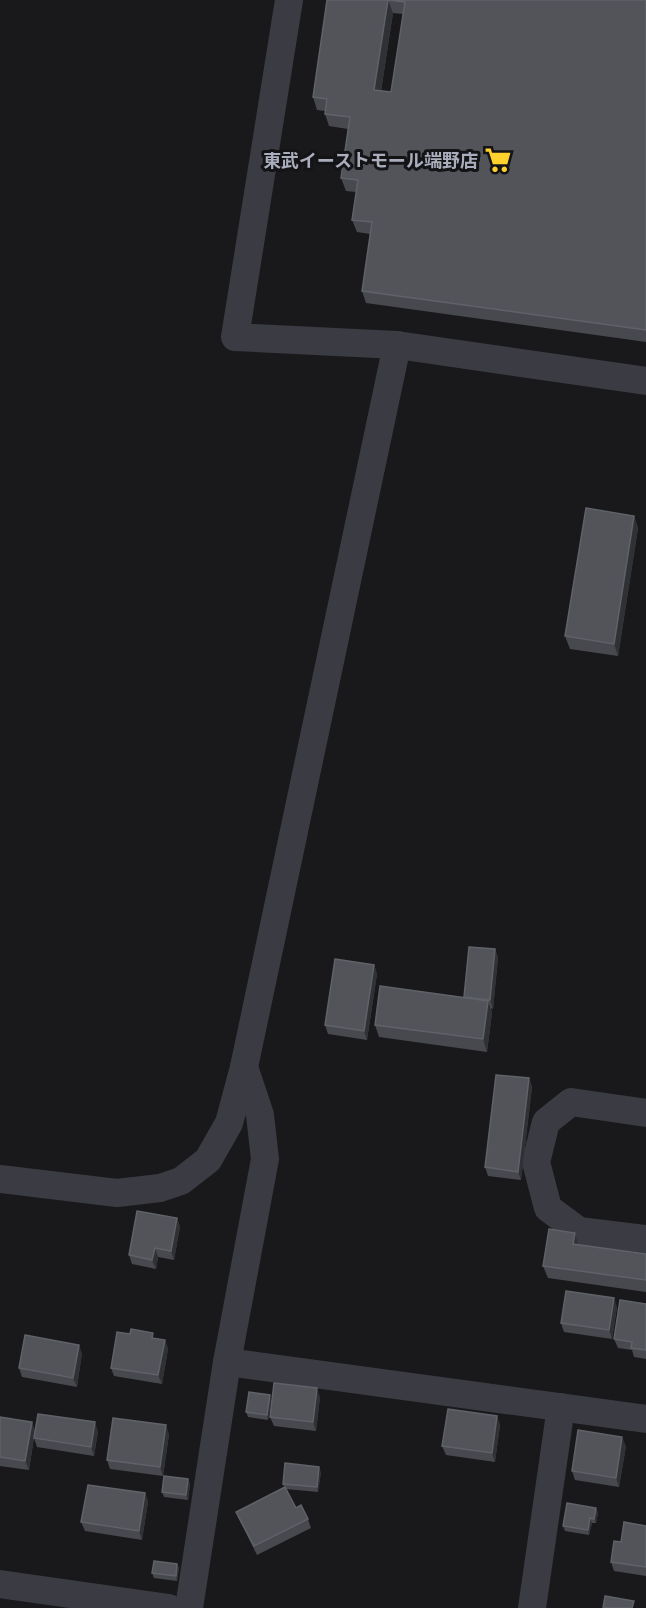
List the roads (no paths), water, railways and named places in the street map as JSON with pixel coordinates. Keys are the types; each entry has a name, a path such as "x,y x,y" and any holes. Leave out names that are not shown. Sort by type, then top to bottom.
{"street":[{"path":"289,0 235,337 397,345 646,381"},
{"path":"0,1179 117,1193 160,1188 181,1181 208,1160 229,1123 244,1067 397,345"},
{"path":"189,1608 227,1362 265,1159 260,1115 244,1067"},
{"path":"646,1113 571,1102 546,1122 536,1162 548,1208 579,1231 646,1239"},
{"path":"227,1362 646,1419"},
{"path":"532,1608 561,1407"},
{"path":"0,1584 169,1608"}],"place":[{"name":"東武イーストモール端野店","path":"498,160"}]}
